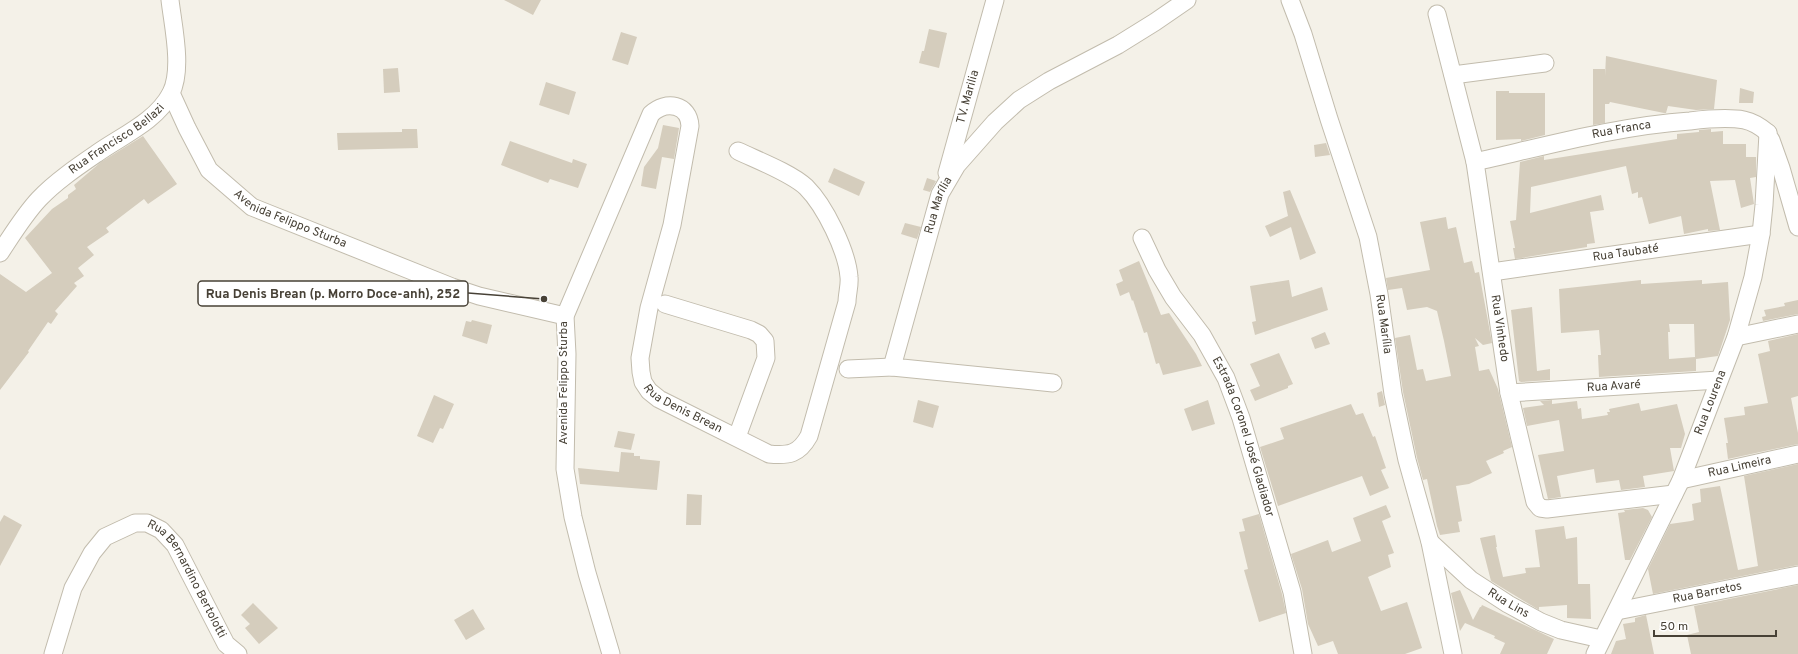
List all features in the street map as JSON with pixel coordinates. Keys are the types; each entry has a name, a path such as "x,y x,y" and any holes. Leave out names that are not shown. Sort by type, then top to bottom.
{"street":[{"name":"Rua Francisco Bellazi","path":"0,254 39,199 96,154 147,121 171,93 175,79 176,54 170,0"},
{"name":"TV. Marilia","path":"940,194 954,150 995,0"},
{"name":"Rua Marília","path":"892,367 940,194 957,165 995,122 1019,100 1049,80 1118,45 1187,0"},
{"name":"Rua Marília","path":"1290,0 1303,34 1328,119 1368,237 1379,294 1393,394 1407,460 1430,542 1453,654"},
{"name":"Rua Vinhedo","path":"1437,14 1475,162 1509,393 1535,502 1540,508 1547,509 1678,487"},
{"path":"1452,76 1545,63"},
{"name":"Avenida Felippo Sturba","path":"171,93 186,128 209,170 252,207 452,287 479,296 565,316 567,354 565,469 573,517 587,572 611,654"},
{"name":"Rua Denis Brean","path":"565,316 651,114 657,108 664,105 677,107 686,113 690,118 690,126 672,225 648,308 640,358 641,372 644,382 649,391 659,399 769,454 784,456 796,452 804,445 809,436 847,302 849,279 846,260 836,235 818,201 805,187 738,151"},
{"name":"Rua Franca","path":"1475,162 1623,128 1665,122 1711,119 1744,120 1757,124 1768,133"},
{"path":"1768,133 1781,168 1798,228"},
{"name":"Rua Lourena","path":"1598,646 1617,611 1678,487 1736,337 1753,277 1761,234 1768,133"},
{"name":"Rua Taubaté","path":"1492,272 1761,234"},
{"name":"Estrada Coronel José Gladiador","path":"1142,238 1157,270 1173,297 1202,335 1226,378 1241,418 1292,592 1303,654"},
{"path":"665,304 751,330 760,334 765,341 767,349 766,358 737,437"},
{"path":"1736,337 1798,324"},
{"path":"848,369 892,367 1053,383"},
{"name":"Rua Avaré","path":"1509,393 1719,380"},
{"name":"Rua Limeira","path":"1678,487 1798,454"},
{"name":"Rua Bernardino Bertolotti","path":"53,654 73,588 92,553 105,537 135,523 147,523 161,530 175,545 232,649"},
{"name":"Rua Lins","path":"1430,542 1471,580 1508,604 1541,622 1598,646"},
{"name":"Rua Barretos","path":"1617,611 1798,575"}],"building":[{"path":"504,0 541,0 533,15"},
{"path":"929,29 947,33 939,68 919,63 922,51 924,51"},
{"path":"621,32 637,37 628,65 612,60"},
{"path":"1606,56 1717,80 1714,109 1696,110 1668,106 1666,113 1664,113 1610,102 1609,104 1605,104 1605,123 1593,125 1593,69 1605,69 1605,76"},
{"path":"398,68 400,92 384,93 383,69"},
{"path":"546,82 576,92 569,115 539,105"},
{"path":"1740,88 1754,92 1753,103 1739,103"},
{"path":"1496,91 1509,91 1509,93 1545,93 1545,135 1521,141 1521,139 1496,140"},
{"path":"663,125 679,128 674,159 662,157 656,189 641,186 644,167 658,148"},
{"path":"402,129 417,129 418,148 338,150 337,133 402,132"},
{"path":"1711,129 1711,132 1723,131 1723,144 1746,144 1746,157 1756,157 1756,177 1750,178 1754,204 1741,208 1735,180 1710,181 1720,230 1708,231 1708,229 1684,234 1681,216 1649,224 1642,197 1638,198 1638,192 1632,194 1626,166 1531,187 1530,213 1601,195 1604,210 1590,212 1595,243 1587,244 1587,247 1515,259 1513,248 1515,248 1510,221 1516,220 1520,162 1544,156 1544,160 1677,139 1677,134 1699,132 1699,130"},
{"path":"143,136 177,184 148,204 144,199 106,228 109,232 87,247 94,255 78,268 84,276 74,283 77,286 55,311 58,314 51,324 48,322 28,351 29,352 0,390 0,274 26,292 52,273 25,238 52,209 68,198 68,195 76,189 74,185 101,162"},
{"path":"510,141 572,163 573,159 587,164 578,188 550,179 548,183 501,165"},
{"path":"1326,143 1330,155 1315,157 1314,145"},
{"path":"834,168 865,182 859,196 828,182"},
{"path":"927,178 936,181 930,192 923,190"},
{"path":"1290,190 1316,253 1300,260 1291,227 1270,237 1265,226 1288,216 1283,192"},
{"path":"1446,217 1448,229 1456,227 1464,263 1472,261 1475,273 1479,272 1492,343 1483,345 1475,338 1479,346 1475,347 1479,371 1489,369 1498,389 1512,447 1503,451 1504,453 1486,461 1492,473 1469,484 1456,486 1462,521 1458,522 1460,532 1440,535 1427,479 1423,480 1417,458 1403,392 1395,338 1410,335 1417,370 1423,369 1426,381 1451,376 1444,341 1437,311 1427,307 1407,310 1402,288 1388,290 1386,278 1430,270 1420,222"},
{"path":"905,223 921,227 917,239 901,234"},
{"path":"1139,261 1161,315 1169,313 1196,354 1202,366 1163,375 1159,363 1156,364 1147,332 1144,333 1129,292 1120,296 1116,284 1123,281 1119,270"},
{"path":"1289,280 1292,297 1322,287 1328,310 1255,335 1252,322 1256,321 1250,286"},
{"path":"1641,280 1641,284 1702,280 1702,284 1728,282 1730,320 1718,356 1696,359 1696,371 1599,377 1598,355 1601,355 1599,330 1561,333 1559,289","holes":["1669,324 1694,324 1695,357 1669,359"]},
{"path":"1798,300 1798,314 1763,321 1762,317 1766,316 1764,310 1785,306 1784,303"},
{"path":"1532,307 1537,371 1550,369 1550,380 1521,382 1519,381 1511,310"},
{"path":"472,320 492,325 487,344 462,336 466,321 471,322"},
{"path":"1325,332 1330,344 1315,349 1311,338"},
{"path":"1798,334 1798,396 1791,398 1798,433 1798,444 1728,459 1726,443 1728,443 1724,418 1745,415 1744,407 1768,403 1758,354 1770,351 1768,341"},
{"path":"1279,353 1293,384 1288,386 1288,388 1255,401 1250,390 1260,386 1250,364"},
{"path":"1382,391 1385,405 1379,407 1377,393"},
{"path":"434,395 454,404 443,429 440,428 433,443 417,436"},
{"path":"918,400 939,406 933,428 913,422"},
{"path":"1208,400 1215,424 1192,431 1184,409"},
{"path":"1552,400 1552,404 1577,401 1578,409 1581,408 1582,419 1608,415 1607,412 1610,412 1609,409 1639,403 1641,411 1677,404 1685,434 1681,448 1670,448 1674,471 1643,476 1645,487 1621,490 1619,480 1596,483 1594,469 1557,476 1561,497 1548,499 1538,455 1564,451 1559,420 1527,426 1523,408 1544,405 1540,401"},
{"path":"1351,404 1356,415 1363,413 1373,437 1375,436 1386,468 1381,470 1389,488 1370,496 1362,476 1278,506 1260,447 1284,439 1280,428"},
{"path":"618,431 635,434 631,450 614,447"},
{"path":"621,452 634,453 634,456 640,456 640,459 660,461 657,490 580,484 578,468 619,472"},
{"path":"1798,464 1798,565 1653,594 1648,569 1670,524 1694,520 1692,504 1701,502 1700,489 1720,486 1738,570 1758,566 1744,476"},
{"path":"687,494 702,495 701,525 686,525"},
{"path":"1386,505 1391,517 1382,521 1394,553 1388,555 1391,567 1368,577 1381,611 1407,602 1422,648 1405,654 1338,654 1333,641 1318,646 1308,624 1302,589 1291,554 1328,540 1332,552 1361,541 1353,518"},
{"path":"1643,508 1648,510 1652,517 1630,560 1625,560 1618,513 1625,512 1624,510"},
{"path":"1259,514 1286,613 1259,622 1244,570 1248,569 1239,532 1245,531 1242,519"},
{"path":"4,515 22,525 0,566 0,522"},
{"path":"1564,526 1566,539 1577,537 1578,584 1590,584 1591,619 1567,618 1567,605 1539,607 1539,610 1491,581 1480,538 1495,535 1496,547 1503,577 1526,573 1525,568 1540,567 1535,530"},
{"path":"1798,585 1798,654 1691,654 1687,635 1699,632 1694,606"},
{"path":"1460,590 1473,620 1482,605 1554,639 1547,654 1500,654 1505,643 1494,638 1495,636 1465,623 1460,631 1451,593"},
{"path":"253,603 278,628 259,644 245,628 250,624 241,615"},
{"path":"473,609 485,629 466,640 454,620"},
{"path":"1646,615 1654,654 1611,654 1616,641 1626,639 1623,624 1635,622 1635,618"}],"place":[{"name":"Rua Denis Brean (p. Morro Doce-anh), 252","path":"544,299"}]}
